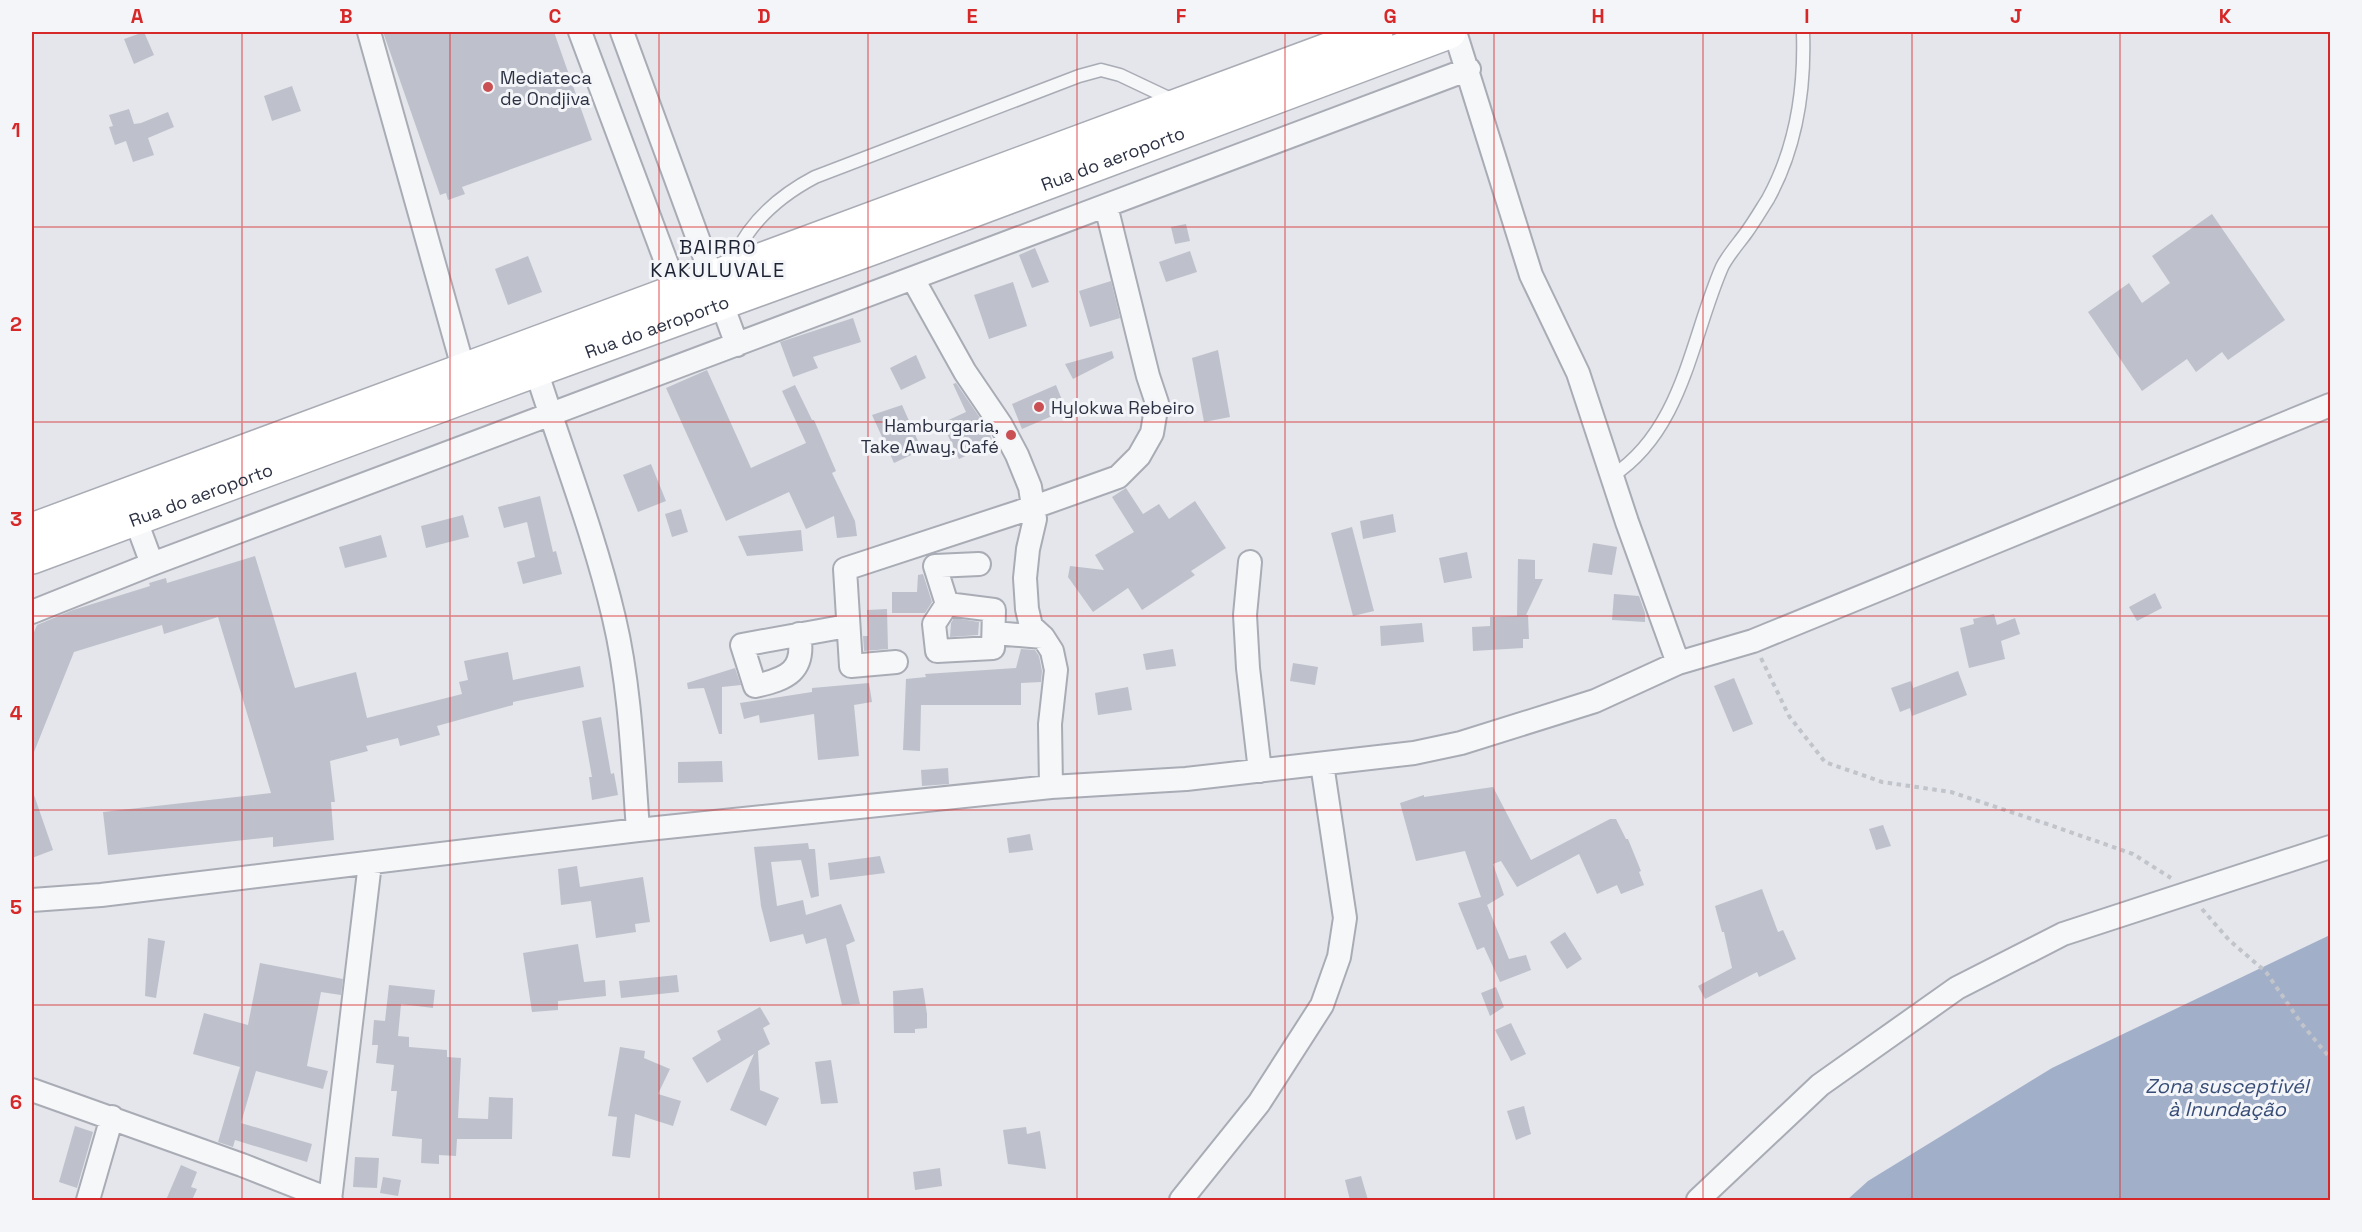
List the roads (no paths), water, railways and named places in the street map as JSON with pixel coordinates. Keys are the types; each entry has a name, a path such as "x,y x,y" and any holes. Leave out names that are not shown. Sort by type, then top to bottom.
{"main road":[{"name":"Rua do aeroporto","path":"32,557 536,370 720,284 1182,104 1376,32"},
{"name":"Rua do aeroporto","path":"32,530 677,291 720,284 875,248 1449,32"}],"street":[{"path":"369,32 464,371"},
{"path":"580,32 677,291"},
{"path":"622,32 720,284 737,345"},
{"path":"1455,32 1469,69 1485,131 1531,275 1578,374 1678,663"},
{"path":"32,612 152,564 1469,69"},
{"path":"896,662 851,666 845,569 1118,477 1139,456 1152,433 1157,404 1106,206"},
{"path":"913,279 949,344 1001,425 1030,487 1035,519 1028,549 1025,578 1026,598 1031,626 1044,636 1052,651 1056,670 1050,724 1051,787"},
{"path":"536,370 585,516 614,619 630,724 638,830"},
{"path":"32,900 101,895 638,830 1051,787 1186,779 1414,753 1484,737 1595,701 1678,663 1753,640 2331,405"},
{"path":"135,518 152,564"},
{"path":"1250,562 1245,615 1248,668 1260,771"},
{"path":"947,604 935,566 979,564"},
{"path":"947,604 994,610 993,648 937,651 934,624 947,604"},
{"path":"799,634 847,626"},
{"path":"994,633 1044,636"},
{"path":"1181,1200 1259,1103 1323,1005 1339,957 1345,918 1322,765"},
{"path":"1698,1200 1820,1085 1958,988 2063,934 2331,847"},
{"path":"32,1090 112,1117 330,1200 370,862"},
{"path":"88,1200 112,1117"}],"lane":[{"path":"1612,476 1629,464 1644,448 1667,413 1684,376 1724,264 1769,197 1786,160 1797,122 1803,32"},
{"path":"720,284 740,243 766,212 787,192 815,177 1079,76 1101,70 1120,75 1182,104"}],"water":[{"name":"Zona susceptivél à Inundação","path":"2330,935 2330,1200 1847,1200 1868,1181 2052,1068"}],"place":[{"name":"Mediateca de Ondjiva","path":"488,87"},
{"name":"Hylokwa Rebeiro","path":"1039,407"},
{"name":"Hamburgaria, Take Away, Café","path":"1011,435"}],"district":[{"name":"BAIRRO KAKULUVALE","path":"718,258"}]}
